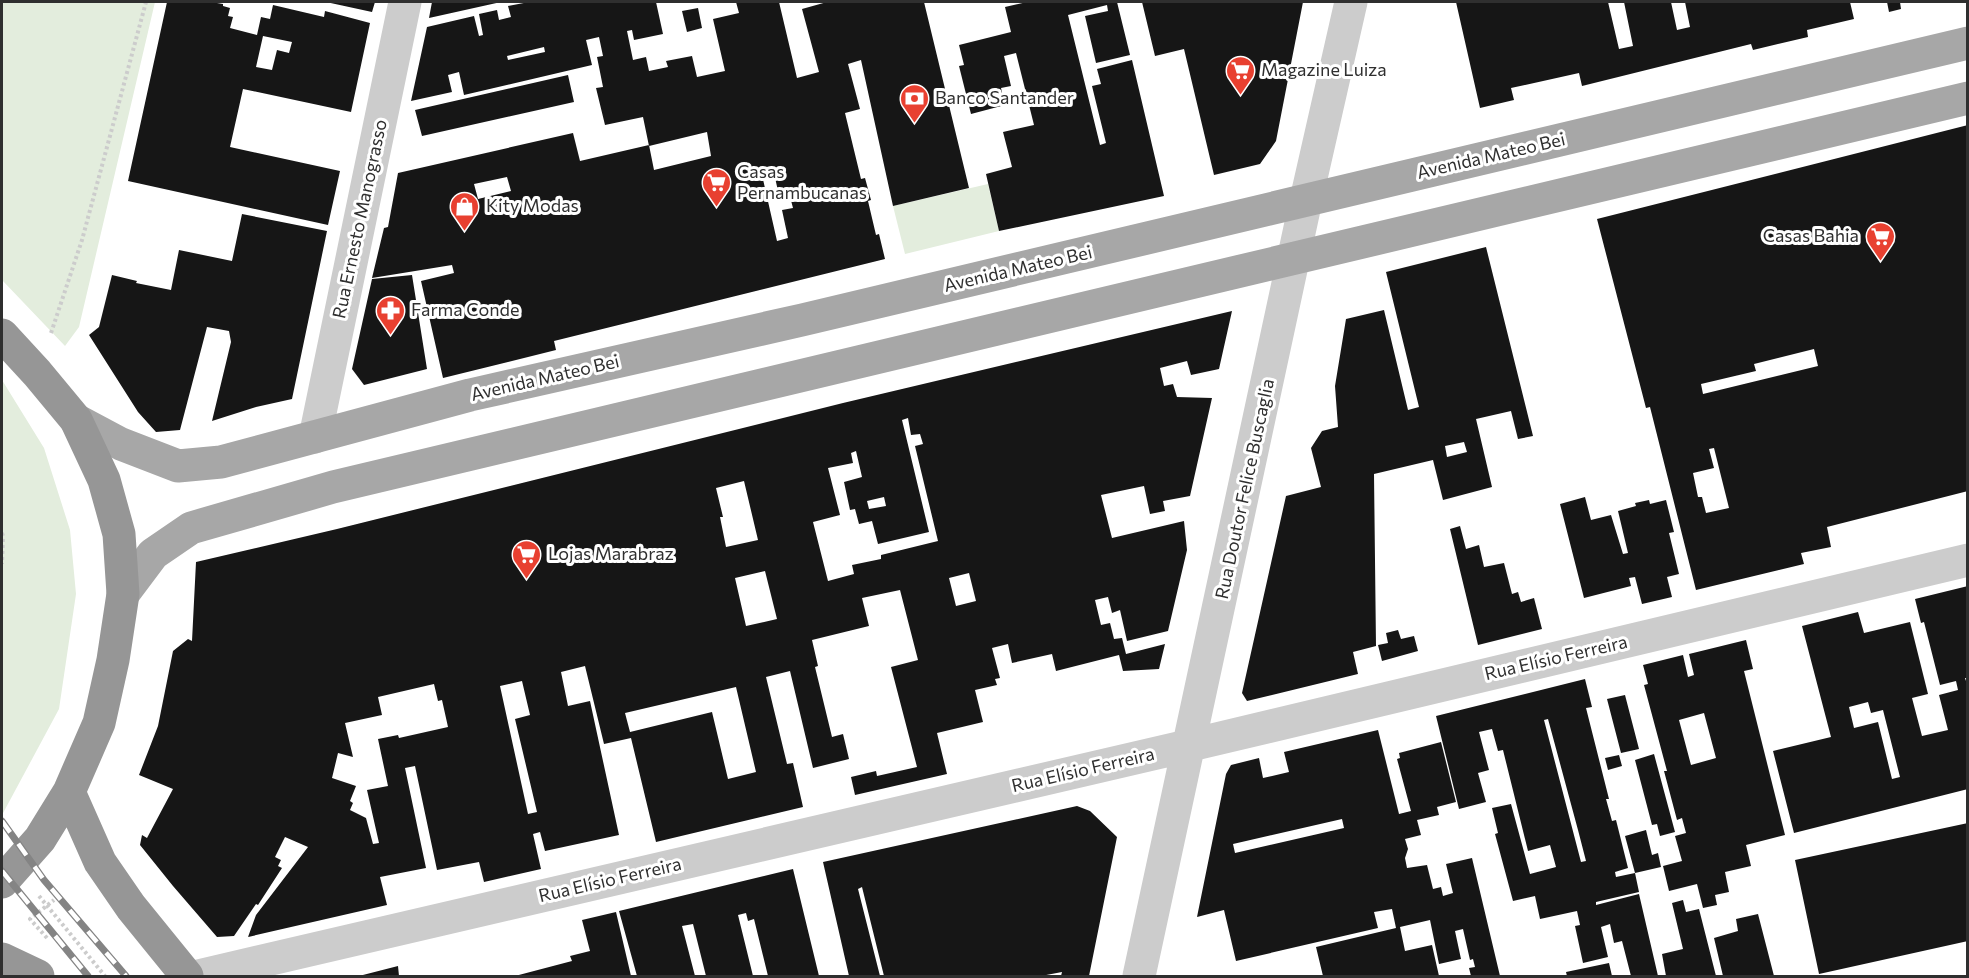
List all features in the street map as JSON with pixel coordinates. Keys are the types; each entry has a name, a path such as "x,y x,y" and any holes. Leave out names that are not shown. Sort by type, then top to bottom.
{"highway":[{"path":"2,335 76,420 104,480 119,534 123,594 113,660 99,723 69,792 40,839 2,882"},
{"path":"69,792 99,862 131,907 187,976"},
{"path":"2,959 38,976"}],"main road":[{"name":"Avenida Mateo Bei","path":"76,420 121,444 178,466 221,462 470,395 825,315 1968,43"},
{"path":"123,594 153,554 191,528 333,487 1968,98"}],"street":[{"name":"Rua Ernesto Manograsso","path":"315,437 405,2"},
{"name":"Rua Doutor Felice Buscaglia","path":"1139,976 1191,745 1306,200 1351,2"},
{"name":"Rua Elísio Ferreira","path":"198,976 1191,745 1968,560"}],"path":[{"path":"37,373 82,240 146,2"},
{"path":"2,533 2,564"},
{"path":"51,943 30,918 54,900"},
{"path":"46,905 105,976"}],"green space":[{"path":"2,2 155,2 79,327 65,346 2,280"},
{"path":"988,184 999,231 905,254 893,206"},
{"path":"2,380 44,448 70,530 76,594 59,709 2,815"}],"building":[{"path":"167,2 223,4 230,8 228,16 233,17 230,28 257,35 261,17 270,19 273,5 324,17 325,11 370,23 351,112 243,89 230,147 340,171 328,225 128,181","holes":["263,36 292,42 289,53 277,50 272,70 256,67"]},
{"path":"326,2 375,2 372,12"},
{"path":"432,2 501,2 429,18"},
{"path":"529,2 656,2 663,34 634,40 632,30 627,31 633,60 646,57 649,71 668,67 666,61 692,56 697,77 725,71 713,19 739,13 736,2 779,2 797,78 819,72 802,9 827,2 924,2 969,188 893,206 861,60 848,64 860,109 845,113 861,179 865,178 871,200 868,201 876,235 879,234 885,259 554,341 556,350 443,378 421,281 454,273 452,265 372,278 384,228 388,227 398,173 573,133 580,161 649,145 643,117 605,125 596,88 603,87 597,57 603,56 599,37 586,40 592,65 464,95 459,72 448,75 452,92 411,101 427,27 474,16 479,36 483,35 479,14 497,10 499,20 511,17 508,6","holes":["544,47 545,52 508,60 507,56","707,132 711,156 654,170 649,146","774,173 778,191 788,189 793,208 782,210 788,238 777,241 762,175","507,177 511,191 478,199 474,184"]},
{"path":"1027,2 1117,2 1130,55 1096,63 1085,16 1108,11 1107,5 1068,15 1100,145 1106,143 1092,86 1101,84 1097,69 1132,60 1164,196 999,231 986,174 1012,167 1003,132 1034,125 1016,53 1004,56 1011,86 1001,88 1005,105 971,114 959,66 964,65 959,45 1011,32 1005,7"},
{"name":"Magazine Luiza","path":"1142,2 1303,2 1276,141 1260,164 1214,175 1184,49 1155,56"},
{"path":"1456,2 1608,2 1619,49 1633,46 1624,2 1671,2 1677,30 1690,27 1685,2 1850,2 1854,19 1807,30 1808,37 1753,50 1751,44 1582,86 1579,73 1511,88 1514,100 1480,108"},
{"path":"1887,2 1900,2 1901,9 1889,12"},
{"path":"698,8 702,28 687,32 682,11"},
{"path":"568,75 574,102 422,136 415,110"},
{"path":"1968,125 1968,491 1827,527 1831,547 1801,553 1804,564 1696,590 1650,407 1646,408 1597,219","holes":["1814,349 1818,366 1703,394 1701,384 1756,371 1754,364","1714,448 1729,508 1706,513 1702,497 1698,497 1693,473 1714,468 1709,449"]},
{"path":"242,214 327,231 292,399 256,407 212,421 231,342 229,331 207,327 180,430 156,432 138,412 89,335 99,327 112,275 137,281 136,283 171,290 179,250 232,261"},
{"path":"1486,247 1533,436 1518,439 1511,411 1476,419 1492,487 1443,500 1433,460 1374,474 1376,646 1353,652 1358,674 1247,701 1242,693 1286,496 1321,487 1311,448 1322,431 1338,427 1335,386 1346,319 1384,310 1408,410 1419,407 1386,272","holes":["1464,442 1467,452 1447,457 1445,446"]},
{"name":"Farma Conde","path":"412,275 427,369 364,385 352,369 372,279"},
{"path":"1232,311 1219,369 1191,375 1187,361 1160,368 1164,386 1173,384 1177,397 1212,398 1190,496 1163,501 1165,511 1150,514 1144,486 1101,495 1112,538 1184,521 1187,550 1168,631 1127,641 1120,610 1112,613 1108,597 1095,600 1101,625 1110,623 1114,639 1122,638 1126,654 1165,644 1159,669 1123,671 1119,655 1056,671 1052,654 1012,663 1008,644 992,648 1000,678 995,679 997,685 975,690 983,722 937,733 947,774 855,795 851,777 876,771 877,776 917,767 891,667 918,660 900,590 862,598 869,626 812,640 818,666 815,667 832,737 843,734 849,759 813,768 790,671 766,677 787,764 793,763 803,807 656,842 631,738 604,744 585,666 561,672 568,706 590,701 619,835 545,851 540,832 533,834 541,869 484,882 479,862 437,870 415,766 405,768 426,868 380,877 387,905 248,937 256,915 308,847 285,837 275,857 281,860 278,866 282,868 258,905 256,904 234,936 217,937 140,845 142,835 147,838 173,789 139,775 158,726 173,651 188,639 192,641 196,562 843,403","holes":["908,418 911,435 920,434 923,444 915,446 938,541 881,555 881,559 852,565 854,574 828,581 813,522 840,515 828,468 853,463 851,453 856,451 862,477 844,482 850,510 855,509 859,524 872,521 878,544 929,532 902,420","744,481 758,540 726,547 720,517 723,517 716,488","884,497 886,506 869,509 867,501","765,571 777,619 746,626 735,578","969,573 976,601 956,606 949,578","522,681 530,715 515,719 537,812 528,814 500,686","434,684 438,701 442,700 448,727 399,738 398,735 378,739 388,786 367,790 379,843 373,844 366,818 350,810 353,803 350,801 356,786 332,778 338,753 353,757 345,723 382,715 378,697","736,687 756,772 728,779 712,712 630,732 625,713"]},
{"path":"1585,497 1591,520 1611,515 1623,554 1628,553 1618,511 1636,506 1635,503 1649,500 1650,504 1666,500 1674,532 1669,533 1679,574 1667,577 1672,597 1642,604 1635,577 1629,578 1631,586 1584,598 1560,504"},
{"path":"1460,526 1466,549 1479,545 1484,567 1504,563 1512,594 1518,592 1521,602 1534,598 1542,629 1478,645 1450,529"},
{"path":"1968,586 1968,678 1965,678 1968,687 1968,789 1794,833 1773,751 1831,737 1802,626 1858,612 1864,633 1910,622 1928,694 1912,698 1922,736 1948,730 1939,695 1958,690 1956,681 1940,685 1924,622 1921,623 1915,599","holes":["1868,702 1871,713 1883,710 1900,777 1892,779 1878,722 1854,728 1849,707"]},
{"path":"1398,630 1401,639 1414,636 1418,651 1382,661 1378,645 1388,643 1386,633"},
{"path":"1746,640 1753,669 1744,671 1785,835 1746,845 1751,866 1725,872 1729,892 1715,895 1717,905 1703,908 1697,884 1669,891 1663,866 1682,861 1675,836 1686,833 1682,818 1677,820 1664,771 1667,771 1644,685 1648,684 1643,665 1683,655 1688,677 1694,675 1689,654","holes":["1704,713 1716,758 1691,765 1679,720"]},
{"path":"1585,679 1592,707 1586,708 1609,799 1606,799 1612,821 1616,820 1628,868 1615,872 1616,877 1635,873 1639,892 1596,902 1596,905 1639,894 1658,976 1631,976 1622,941 1614,943 1610,924 1601,927 1608,957 1583,963 1575,926 1580,925 1577,911 1540,919 1535,896 1513,901 1495,834 1498,833 1492,808 1511,804 1530,874 1556,867 1550,845 1528,851 1503,750 1498,751 1492,729 1479,732 1489,770 1478,773 1486,802 1459,809 1436,716","holes":["1548,719 1586,861 1581,862 1544,720"]},
{"path":"1625,695 1639,749 1621,753 1607,699"},
{"path":"1378,730 1399,814 1411,811 1397,759 1400,758 1399,753 1441,742 1456,802 1437,807 1439,815 1417,820 1421,835 1405,839 1408,849 1405,858 1407,868 1427,865 1433,889 1441,887 1443,896 1453,893 1446,864 1472,858 1500,976 1471,976 1469,968 1475,967 1473,959 1470,960 1463,929 1455,931 1461,959 1439,964 1430,920 1400,927 1405,951 1432,945 1439,976 1323,976 1316,947 1396,928 1392,909 1374,912 1378,928 1236,961 1224,910 1197,917 1226,774 1231,765 1259,758 1263,778 1289,772 1284,752","holes":["1342,819 1344,828 1235,853 1233,844"]},
{"path":"1654,754 1675,832 1660,836 1657,824 1652,825 1635,760"},
{"path":"1619,755 1622,766 1608,770 1605,758"},
{"path":"1077,806 1090,811 1117,837 1089,976 1061,976 1062,972 1041,976 884,976 862,887 858,889 880,976 849,976 823,862"},
{"path":"1968,823 1968,941 1819,974 1795,860"},
{"path":"1646,830 1652,855 1658,853 1661,867 1635,873 1625,836"},
{"path":"793,869 819,976 768,976 754,919 748,921 746,913 738,915 753,976 706,976 693,924 682,926 695,976 637,976 619,911"},
{"path":"1683,900 1686,912 1699,909 1716,976 1666,976 1662,954 1683,949 1672,903"},
{"path":"616,912 631,976 515,976 572,961 570,956 590,951 582,920"},
{"path":"1758,914 1774,976 1723,976 1714,938 1738,931 1736,919"},
{"path":"1609,963 1612,976 1567,976 1566,972"},
{"path":"398,966 399,976 359,976"}],"railway":[{"path":"2,821 44,880 126,976"},
{"path":"2,871 88,976"}],"place":[{"name":"Magazine Luiza","path":"1240,96"},
{"name":"Banco Santander","path":"914,124"},
{"name":"Casas Pernambucanas","path":"716,208"},
{"name":"Kity Modas","path":"465,232"},
{"name":"Casas Bahia","path":"1880,262"},
{"name":"Farma Conde","path":"390,336"},
{"name":"Lojas Marabraz","path":"527,580"}]}
